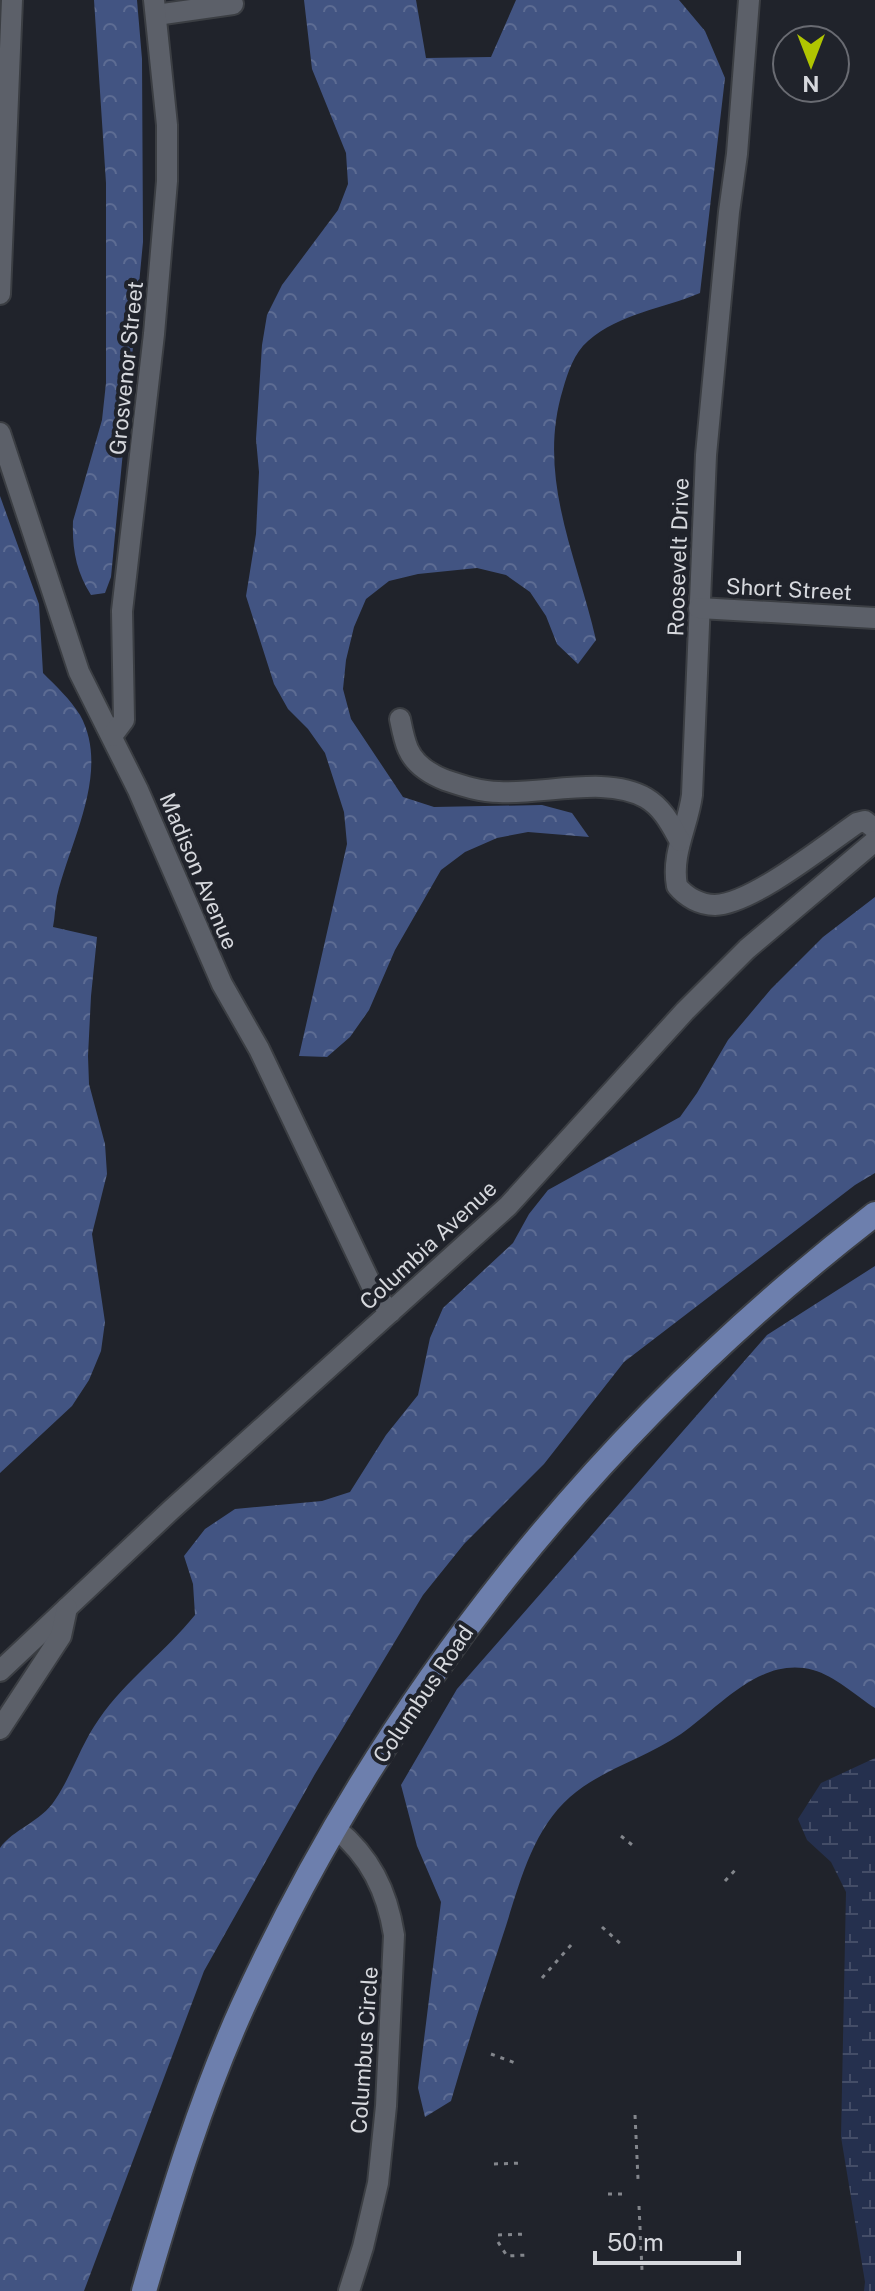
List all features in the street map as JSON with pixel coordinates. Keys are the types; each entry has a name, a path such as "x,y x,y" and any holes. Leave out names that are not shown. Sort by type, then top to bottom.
{"main road":[{"name":"Columbus Road","path":"144,2291 192,2133 242,2009 283,1923 335,1828 423,1688 528,1547 581,1485 700,1363 765,1303 875,1214"}],"street":[{"path":"0,294 12,0"},
{"name":"Roosevelt Drive","path":"749,0 737,154 727,227 706,455 692,795 686,829 675,860 677,886 693,900 715,905 748,895 857,823 865,821 875,829"},
{"path":"155,8 233,4"},
{"name":"Grosvenor Street","path":"112,736 124,720 122,611 154,334 167,181 167,125 155,8"},
{"name":"Madison Avenue","path":"0,433 79,672 138,790 222,984 259,1049 377,1297 391,1312"},
{"name":"Short Street","path":"699,608 875,618"},
{"path":"400,719 407,748 415,760 437,776 470,788 500,793 600,788 636,793 653,802 666,816 680,841"},
{"name":"Columbia Avenue","path":"0,1671 171,1510 508,1206 685,1011 747,949 875,841"},
{"path":"0,1729 61,1636 67,1608"},
{"name":"Columbus Circle","path":"335,1828 363,1855 381,1884 390,1909 394,1935 386,2106 378,2183 349,2291"}],"path":[{"path":"621,1836 636,1848"},
{"path":"725,1881 737,1868"},
{"path":"602,1927 623,1946"},
{"path":"542,1978 571,1945"},
{"path":"491,2054 518,2064"},
{"path":"635,2115 638,2179"},
{"path":"494,2164 523,2163"},
{"path":"608,2194 626,2194"},
{"path":"639,2206 642,2270"},
{"path":"498,2235 526,2234"},
{"path":"498,2242 507,2256 527,2255"}],"green space":[{"path":"94,0 137,0 142,59 143,242 111,577 105,593 91,595 78,569 73,521 102,420 106,383 106,183"},
{"path":"304,0 416,0 426,58 491,57 516,0 679,0 705,31 725,78 700,293 628,318 600,332 579,351 563,389 556,422 554,454 557,485 562,516 596,640 578,664 557,644 546,616 530,592 506,575 477,568 418,574 389,581 366,599 354,627 346,660 343,689 351,719 403,797 434,807 542,805 572,813 589,837 528,832 497,838 465,852 441,870 395,950 369,1010 350,1037 327,1057 299,1056 347,844 344,812 325,753 308,729 288,709 274,684 246,596 256,534 259,472 256,439 267,315 282,285 338,210 348,184 346,153 312,69"},
{"path":"0,496 39,604 43,673 76,709 88,737 90,782 57,896 53,927 97,937 91,996 89,1084 105,1144 107,1174 92,1234 105,1322 101,1351 89,1380 72,1406 0,1473"},
{"path":"875,897 875,1173 855,1185 624,1362 544,1464 464,1544 423,1595 315,1774 204,1971 84,2291 0,2291 0,1848 49,1808 110,1705 195,1615 193,1584 184,1556 205,1529 235,1509 322,1501 350,1492 386,1435 418,1395 430,1338 443,1308 513,1243 529,1214 548,1190 680,1117 728,1040 771,989 823,937"},
{"path":"875,1266 875,1708 821,1673 794,1668 776,1670 742,1687 681,1734 596,1779 570,1797 545,1827 527,1863 451,2101 425,2117 418,2088 441,1902 417,1846 401,1785 457,1689 767,1335"},
{"path":"875,1758 875,2291 864,2291 841,2137 846,1892 831,1862 807,1840 798,1819 821,1783"}]}
